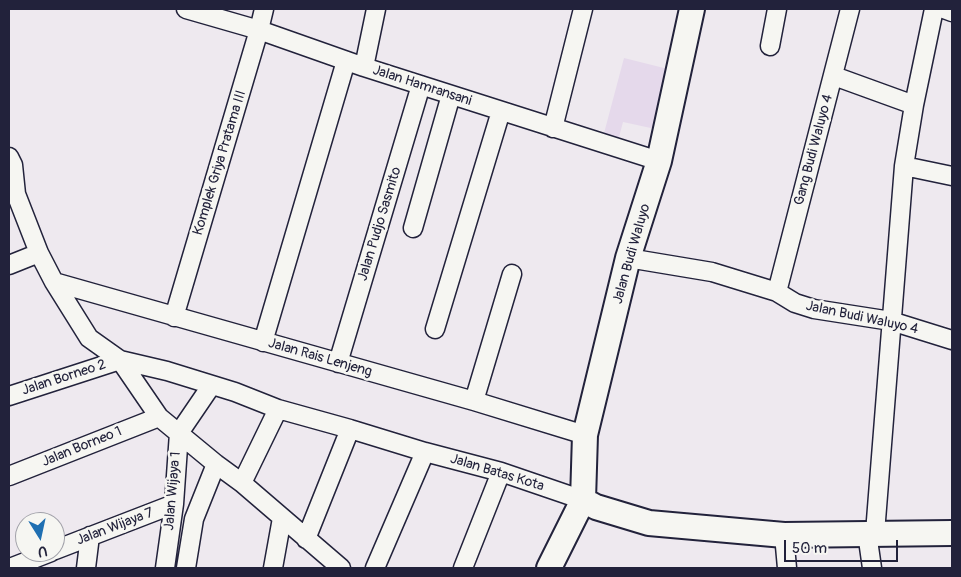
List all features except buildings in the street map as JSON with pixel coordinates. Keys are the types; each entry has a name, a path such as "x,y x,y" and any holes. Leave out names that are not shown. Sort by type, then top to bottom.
{"street":[{"name":"Jalan Hamransani","path":"186,9 259,30 364,67 660,161"},
{"name":"Komplek Griya Pratama III","path":"174,317 264,9"},
{"path":"364,67 376,9"},
{"path":"553,128 583,9"},
{"name":"Jalan Budi Waluyo","path":"583,500 585,435 628,258 660,161 692,9"},
{"path":"770,46 777,9"},
{"name":"Gang Budi Waluyo 4","path":"777,292 850,9"},
{"path":"872,568 871,533 904,166 914,105 934,9"},
{"path":"944,9 952,12"},
{"path":"263,342 346,61"},
{"path":"834,76 914,105"},
{"name":"Jalan Pudjo Sasmito","path":"338,363 421,85"},
{"path":"413,228 451,95"},
{"path":"435,329 501,111"},
{"name":"Jalan Batas Kota","path":"10,163 16,194 39,252 54,282 89,338 120,360 167,371 235,392 278,409 501,472 583,500 596,507 649,523 784,535 952,533"},
{"path":"904,166 952,176"},
{"path":"9,265 39,252"},
{"name":"Jalan Budi Waluyo 4","path":"628,258 712,272 777,292 796,303 814,309 891,321 952,340"},
{"path":"474,401 512,274"},
{"name":"Jalan Rais Lenjeng","path":"54,282 474,401 585,435"},
{"path":"120,360 157,417 178,439 242,483 342,568"},
{"name":"Jalan Borneo 2","path":"9,396 120,360"},
{"path":"178,439 211,386"},
{"path":"242,483 278,409"},
{"name":"Jalan Borneo 1","path":"9,476 157,417"},
{"path":"306,539 350,429"},
{"name":"Jalan Wijaya 1","path":"165,568 174,504 178,439"},
{"path":"375,568 425,452"},
{"path":"186,568 194,520 216,464"},
{"path":"463,568 501,472"},
{"path":"549,568 583,500"},
{"name":"Jalan Wijaya 7","path":"65,546 174,504"},
{"path":"273,568 282,518"},
{"path":"784,535 787,568"},
{"path":"86,568 90,536"},
{"path":"10,568 25,562"}],"shaded area":[{"path":"624,58 672,70 660,130 623,122 618,141 603,137"}]}
